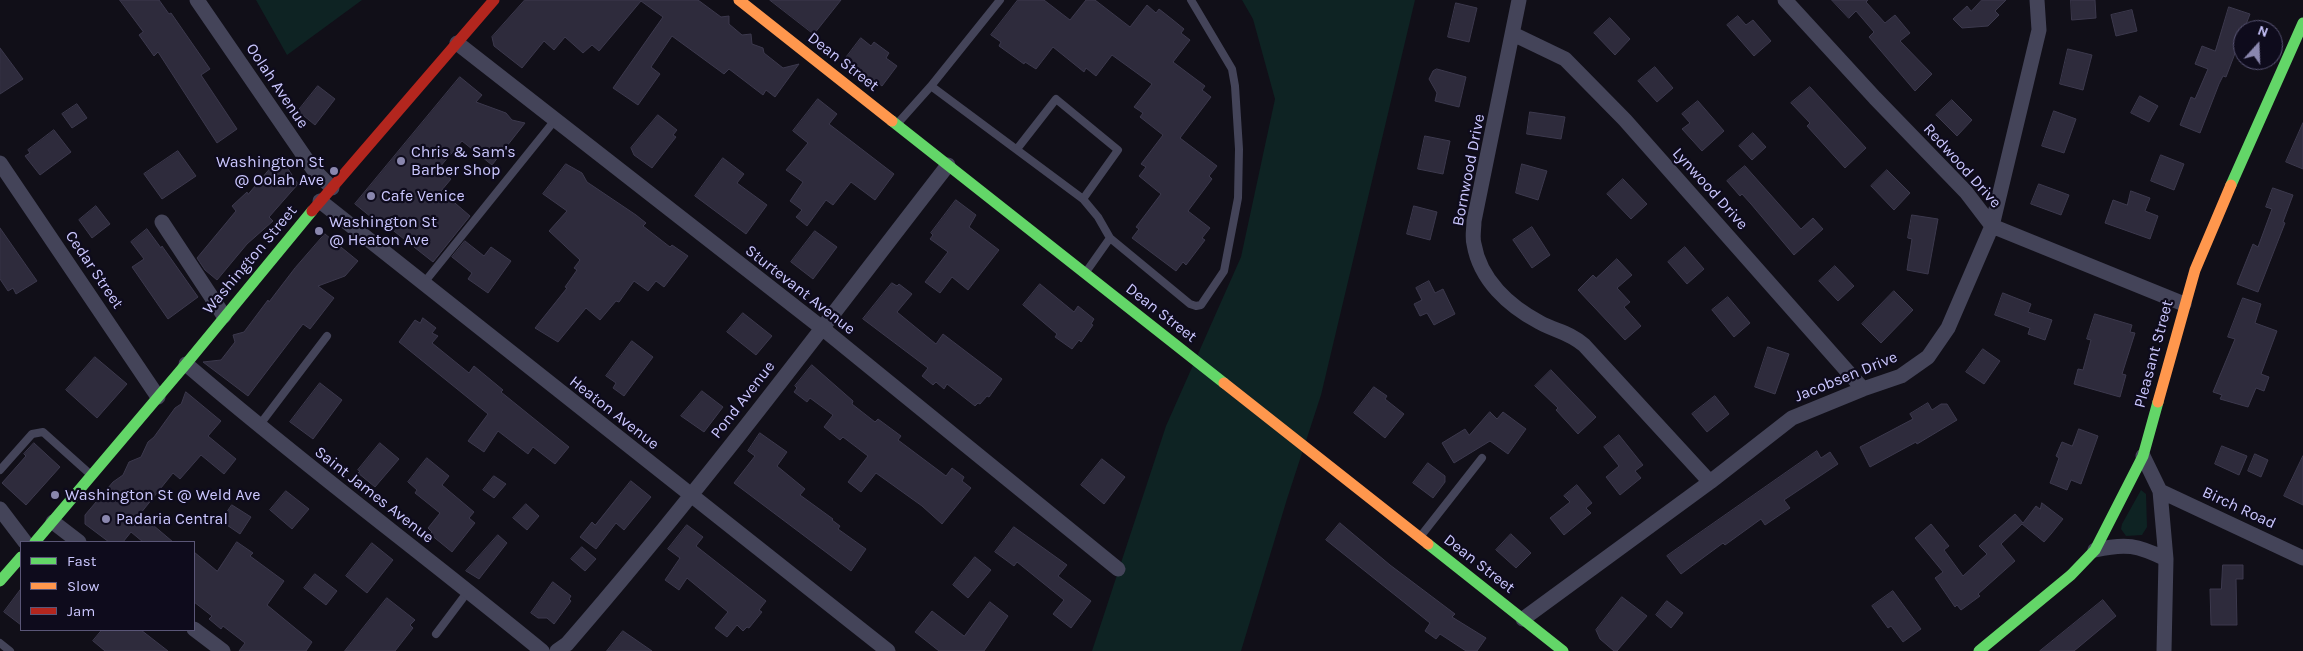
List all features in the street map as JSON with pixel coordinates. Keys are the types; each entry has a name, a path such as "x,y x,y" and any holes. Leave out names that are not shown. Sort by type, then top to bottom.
{"main road":[{"name":"Washington Street","path":"35,541 186,364 320,201 494,0"},
{"name":"Dean Street","path":"738,0 1563,651"},
{"name":"Pleasant Street","path":"1979,651 2071,575 2095,550 2143,456 2184,304 2230,184 2303,23"},
{"path":"0,581 20,558"}],"street":[{"name":"Oolah Avenue","path":"197,0 313,169 321,180 332,188"},
{"name":"Bornwood Drive","path":"1519,0 1514,34 1474,221 1473,244 1481,269 1494,287 1513,307 1541,323 1571,334 1584,345 1710,482"},
{"name":"Redwood Drive","path":"1785,0 1875,98 1966,192 1992,226 2184,304"},
{"name":"Jacobsen Drive","path":"1523,619 1710,482 1792,418 1863,388 1901,376 1928,357 1948,328 1992,226 2039,30 2037,0"},
{"name":"Lynwood Drive","path":"1514,34 1565,59 1578,72 1625,120 1863,388"},
{"name":"Sturtevant Avenue","path":"457,43 822,328 1118,569"},
{"name":"Cedar Street","path":"0,163 158,397"},
{"name":"Pond Avenue","path":"558,651 568,644 691,495 948,165"},
{"name":"Heaton Avenue","path":"320,201 888,651"},
{"path":"162,222 224,316"},
{"name":"Saint James Avenue","path":"186,364 258,427 469,590 542,651"},
{"path":"2143,456 2160,491 2166,559 2164,651"},
{"name":"Birch Road","path":"2160,491 2303,558"},
{"path":"0,508 24,541"},
{"path":"53,522 78,541"},
{"path":"2095,550 2121,544 2144,549 2166,559"},
{"path":"195,630 223,651"}],"lane":[{"path":"896,124 931,86 1000,0"},
{"path":"931,86 1083,199 1098,217 1110,238 1190,304 1202,305 1224,270 1238,198 1239,149 1235,86 1232,69 1191,0"},
{"path":"1017,149 1056,99 1118,150 1083,199"},
{"path":"423,284 555,120"},
{"path":"1085,273 1110,238"},
{"path":"258,427 327,336"},
{"path":"0,470 32,434 43,432 92,475"},
{"path":"1420,538 1482,458"},
{"path":"436,634 469,590"},
{"path":"0,643 10,651"}],"green space":[{"path":"256,0 362,0 287,55"},
{"path":"1242,0 1415,0 1321,395 1241,651 1092,651 1166,426 1241,257 1275,99 1253,19"},
{"path":"2141,490 2146,494 2147,527 2142,535 2126,536 2121,529 2122,524"}],"building":[{"path":"120,0 159,0 169,14 171,13 210,69 201,75 237,129 217,143 158,52 154,56 139,35 143,32"},
{"path":"525,0 698,0 721,17 729,16 729,24 742,35 751,34 752,44 763,48 764,53 783,68 799,64 775,97 766,90 763,95 729,69 724,74 672,36 651,67 660,74 638,105 613,88 663,17 641,1 599,51 592,45 583,53 565,37 554,50 544,41 522,68 494,46 492,37"},
{"path":"770,0 841,0 814,34"},
{"path":"1018,0 1044,0 1070,20 1086,0 1095,0 1130,27 1147,5 1156,13 1159,9 1184,29 1181,33 1190,40 1173,62 1205,86 1202,90 1211,97 1180,138 1217,166 1209,176 1212,179 1188,211 1210,228 1202,238 1205,240 1186,265 1183,262 1176,271 1132,238 1139,229 1136,227 1161,194 1139,176 1146,167 1141,164 1163,135 1140,117 1143,113 1134,107 1152,84 1112,55 1096,76 1086,68 1084,72 1053,47 1036,69 1025,62 1024,64 999,46 1001,42 991,35"},
{"path":"1832,0 1868,0 1866,2 1885,23 1895,15 1910,33 1900,41 1932,74 1915,91 1869,37 1874,32 1856,11 1849,18"},
{"path":"1982,0 2006,0 1995,11 1999,15 1988,26 1962,28 1953,19 1967,6 1971,11"},
{"path":"2071,0 2095,0 2096,18 2072,20"},
{"path":"1456,3 1477,8 1469,42 1448,37"},
{"path":"2229,7 2250,14 2248,20 2233,20 2233,59 2226,77 2223,76 2219,84 2200,133 2180,125 2191,97 2195,99 2208,69 2195,64 2202,46 2215,51"},
{"path":"2132,10 2137,31 2116,36 2111,15"},
{"path":"1738,16 1746,25 1753,20 1771,41 1754,56 1727,25"},
{"path":"1610,18 1630,39 1615,55 1594,33"},
{"path":"861,38 871,46 874,42 889,53 886,58 897,66 882,86 868,76 867,79 845,59"},
{"path":"0,48 23,79 0,94"},
{"path":"2068,49 2092,55 2083,90 2060,84"},
{"path":"1655,67 1673,88 1657,102 1638,81"},
{"path":"1437,69 1466,77 1459,107 1435,101 1437,93 1429,79 1433,71"},
{"path":"460,77 482,95 476,102 506,113 512,120 525,123 492,165 462,141 439,168 451,179 441,191 470,216 433,262 390,228 387,230 355,204"},
{"path":"318,86 335,99 315,125 298,111"},
{"path":"1810,87 1866,148 1845,168 1807,126 1810,123 1791,103"},
{"path":"2140,96 2158,106 2149,122 2131,113"},
{"path":"818,99 837,114 829,124 894,174 875,200 851,182 833,205 826,200 807,226 796,217 802,210 790,201 803,182 786,170 808,143 793,131"},
{"path":"1952,100 1972,120 1957,136 1936,115"},
{"path":"1698,101 1724,131 1702,151 1682,129 1690,123 1682,114"},
{"path":"77,104 87,118 72,128 62,114"},
{"path":"2054,111 2076,119 2064,153 2042,146"},
{"path":"1530,112 1565,117 1561,139 1527,134"},
{"path":"658,115 677,130 673,135 676,137 652,168 634,155 631,148"},
{"path":"2303,123 2303,169 2286,162"},
{"path":"54,130 71,152 40,175 25,156 30,153 28,150"},
{"path":"1753,133 1766,147 1752,160 1739,146"},
{"path":"1425,136 1450,141 1443,174 1418,169"},
{"path":"178,151 196,176 162,199 144,174"},
{"path":"2161,155 2184,164 2174,190 2151,181"},
{"path":"280,157 298,184 269,217 273,221 247,244 217,280 205,270 197,258 236,211 232,206 247,192 248,194"},
{"path":"723,158 744,174 737,183 767,205 746,234 695,196"},
{"path":"566,164 582,173 587,182 636,215 646,223 643,226 670,247 672,245 688,256 664,287 656,281 648,291 634,281 619,302 616,301 600,320 586,308 558,342 535,328 567,288 565,287 577,270 574,268 580,260 549,231 567,211 543,194"},
{"path":"1522,164 1547,171 1538,200 1516,193"},
{"path":"1745,166 1801,229 1813,218 1823,229 1794,255 1742,194 1740,196 1727,181"},
{"path":"1887,170 1910,193 1894,210 1871,186"},
{"path":"1623,179 1647,204 1631,219 1607,194"},
{"path":"2039,184 2069,195 2061,215 2031,204"},
{"path":"2273,188 2293,195 2283,222 2285,223 2258,292 2237,284 2253,244 2258,247 2272,209 2266,207"},
{"path":"2131,191 2150,198 2145,211 2158,216 2150,239 2105,223 2113,200 2127,205"},
{"path":"956,200 976,215 969,227 999,250 968,290 952,277 940,293 925,282 948,252 930,239 933,235 931,233"},
{"path":"96,206 110,224 92,238 79,220"},
{"path":"1414,206 1437,212 1430,240 1407,234"},
{"path":"1912,215 1938,219 1928,274 1907,270 1912,239 1908,238"},
{"path":"1532,227 1550,255 1532,268 1513,240"},
{"path":"0,228 37,281 16,294 13,288 8,291 0,279"},
{"path":"147,229 161,248 162,246 198,297 168,319 132,267 144,259 131,242"},
{"path":"815,231 837,247 813,279 791,262"},
{"path":"325,234 358,261 345,276 318,286 334,298 310,329 303,324 248,396 203,362 221,360 235,342 233,335 244,332 268,300 269,302 295,268"},
{"path":"465,241 484,256 491,247 511,261 488,293 468,279 472,273 452,257"},
{"path":"1685,247 1704,269 1687,284 1668,262"},
{"path":"1617,259 1632,275 1617,288 1630,302 1624,307 1641,326 1625,340 1578,290 1593,275 1596,278"},
{"path":"1835,266 1854,286 1838,301 1819,281"},
{"path":"1429,281 1435,293 1443,289 1455,314 1434,325 1427,313 1420,316 1414,304 1422,300 1416,288"},
{"path":"892,283 897,286 899,284 912,294 897,312 936,344 943,334 1002,379 989,397 987,396 980,404 978,403 975,406 947,384 944,389 936,382 933,385 922,376 928,368 863,319"},
{"path":"1040,284 1074,312 1078,306 1094,319 1091,324 1093,325 1081,342 1079,340 1072,349 1055,337 1057,334 1023,305"},
{"path":"1894,291 1913,310 1881,343 1862,324"},
{"path":"2003,293 2031,304 2028,312 2052,320 2045,340 2028,334 2030,328 1995,315"},
{"path":"1728,297 1750,323 1734,337 1712,310"},
{"path":"2243,298 2261,304 2255,323 2277,331 2261,374 2269,377 2264,391 2256,388 2248,407 2220,399 2222,395 2213,392 2235,339 2228,337"},
{"path":"743,313 772,336 756,355 727,332"},
{"path":"2095,314 2132,325 2130,332 2135,333 2122,374 2126,375 2120,397 2074,384 2078,369 2083,370 2091,340 2087,339"},
{"path":"423,318 436,328 432,333 438,336 432,343 469,373 474,366 503,390 501,392 569,447 555,464 533,447 528,454 498,431 484,452 468,441 488,414 399,342 415,320 420,323"},
{"path":"632,341 653,357 624,396 613,388 616,383 606,376"},
{"path":"1768,347 1789,354 1775,394 1755,387"},
{"path":"1983,349 2000,361 1984,384 1966,372"},
{"path":"95,357 127,384 97,418 66,390"},
{"path":"812,365 853,401 852,404 875,422 878,419 901,436 898,440 946,476 952,468 964,477 962,481 971,488 942,524 922,506 876,473 861,492 848,482 868,456 843,437 840,440 824,427 833,415 810,398 807,402 794,392 797,388 795,386"},
{"path":"1551,370 1596,417 1578,434 1556,410 1558,408 1535,386"},
{"path":"320,383 342,400 313,439 290,422"},
{"path":"1374,387 1387,396 1385,399 1404,414 1385,438 1354,413"},
{"path":"702,391 723,407 704,432 681,416"},
{"path":"186,392 221,421 208,436 236,459 224,474 201,455 180,479 173,473 140,514 172,541 142,541 131,532 124,541 108,541 85,524 85,515 113,482 123,475 129,462 141,457 148,442 154,437 175,408 181,404"},
{"path":"1715,396 1729,414 1707,432 1692,414"},
{"path":"1928,403 1932,410 1941,404 1947,404 1957,420 1917,444 1916,442 1870,467 1860,447 1913,419 1910,414"},
{"path":"1490,412 1497,419 1503,412 1526,429 1508,454 1490,441 1454,463 1442,443 1465,429 1469,435"},
{"path":"2079,429 2098,436 2081,484 2071,480 2067,490 2050,483 2059,458 2056,456 2062,442 2072,446"},
{"path":"760,433 787,452 777,466 805,489 800,495 833,519 840,526 838,529 866,549 851,571 734,483 755,456 748,451"},
{"path":"1619,435 1643,465 1635,471 1641,478 1620,495 1606,477 1619,466 1604,447"},
{"path":"34,443 60,467 26,505 2,483 26,456 24,454"},
{"path":"380,443 399,459 375,487 358,473 360,471 358,470"},
{"path":"2222,446 2247,456 2239,475 2215,464"},
{"path":"1817,451 1821,458 1830,452 1838,464 1784,500 1790,508 1765,525 1761,519 1725,545 1723,543 1681,574 1667,556"},
{"path":"2255,454 2268,460 2261,477 2248,471"},
{"path":"2303,456 2303,505 2284,496"},
{"path":"427,458 449,476 442,485 474,512 469,518 475,523 452,552 430,534 432,532 428,528 440,513 415,493 417,490 408,482"},
{"path":"1102,459 1125,477 1104,504 1081,485"},
{"path":"1428,463 1445,476 1445,482 1433,498 1413,483"},
{"path":"494,476 506,484 494,498 483,490"},
{"path":"631,481 651,497 624,530 616,523 596,549 580,537 592,522 595,525"},
{"path":"1577,485 1592,503 1586,508 1591,513 1564,535 1550,518 1570,502 1564,496"},
{"path":"286,491 309,509 292,529 270,510"},
{"path":"2042,503 2063,519 2051,534 2044,542 2022,524 2001,544 2015,561 1978,594 1980,596 1961,610 1957,605 1955,607 1935,578 1943,572 1915,538 1931,524 1949,546 1944,550 1963,576 1987,554 1979,546 2015,514 2023,523 2036,506 2040,509"},
{"path":"526,504 539,516 527,530 513,518"},
{"path":"232,505 251,517 240,534 221,521"},
{"path":"1340,523 1390,565 1455,614 1452,617 1486,638 1477,651 1466,651 1440,634 1436,639 1425,631 1430,623 1326,540"},
{"path":"687,525 703,537 696,546 766,601 759,610 762,612 749,628 747,627 743,631 737,625 727,637 715,628 728,612 687,578 679,590 665,580 680,558 668,549"},
{"path":"1014,527 1067,565 1058,576 1091,601 1071,628 1053,614 1064,600 1017,562 1014,566 995,552"},
{"path":"1511,534 1531,553 1516,568 1496,550"},
{"path":"498,535 507,543 479,579 466,571"},
{"path":"237,542 253,553 250,556 284,581 267,605 312,642 306,651 239,651 245,643 223,626 221,629 209,619 212,616 195,603 195,553 217,571"},
{"path":"372,543 393,560 367,593 346,576"},
{"path":"582,547 596,559 585,571 571,559"},
{"path":"975,557 991,570 968,598 953,585"},
{"path":"2223,565 2243,565 2243,579 2236,579 2237,625 2211,625 2210,589 2221,589"},
{"path":"315,574 337,591 326,605 304,588"},
{"path":"553,582 571,596 569,599 571,601 554,624 547,618 538,618 531,613"},
{"path":"20,590 20,624 4,612"},
{"path":"1893,591 1921,629 1903,642 1891,626 1888,628 1872,606"},
{"path":"1622,597 1647,616 1617,651 1614,651 1600,639 1596,630"},
{"path":"387,598 415,620 410,625 413,628 395,651 345,651"},
{"path":"2103,600 2116,616 2074,651 2040,651"},
{"path":"1667,601 1683,613 1671,628 1656,615"},
{"path":"990,602 1008,616 984,651 939,651 915,632 932,611 964,636"},
{"path":"101,631 142,631 168,651 105,651 93,641"},
{"path":"623,631 652,651 607,651"}],"traffic: fast":[{"path":"2231,185 2303,23"},
{"path":"892,121 1224,383"},
{"path":"36,541 186,364 312,211"},
{"path":"1979,651 2071,575 2095,550 2143,456 2158,402"},
{"path":"1428,544 1563,651"},
{"path":"0,581 20,558"}],"traffic: slow":[{"path":"739,0 892,121"},
{"path":"2158,402 2195,270 2231,185"},
{"path":"1224,383 1428,544"}],"traffic: jam":[{"path":"312,211 494,0"}],"place":[{"name":"Chris & Sam's Barber Shop","path":"401,161"},
{"name":"Washington St @ Oolah Ave","path":"334,171"},
{"name":"Cafe Venice","path":"371,196"},
{"name":"Washington St @ Heaton Ave","path":"319,231"},
{"name":"Washington St @ Weld Ave","path":"55,495"},
{"name":"Padaria Central","path":"106,519"}]}
